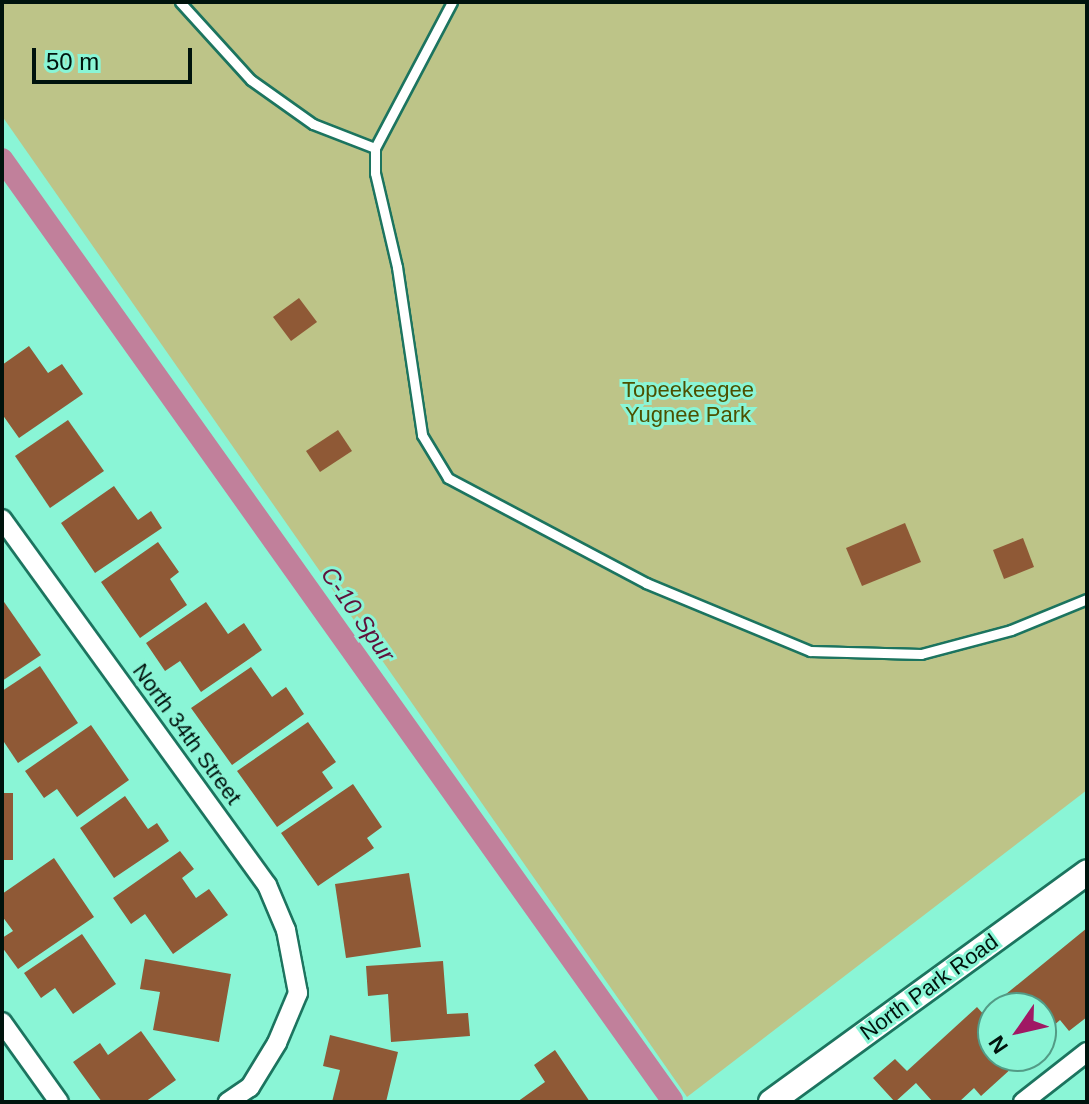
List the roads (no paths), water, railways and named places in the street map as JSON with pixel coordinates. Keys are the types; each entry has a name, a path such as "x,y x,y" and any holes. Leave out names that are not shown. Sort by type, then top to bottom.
{"street":[{"name":"North 34th Street","path":"2,519 267,885 286,930 298,993 277,1043 250,1087 228,1102"},
{"name":"North Park Road","path":"771,1102 1086,874"},
{"path":"2,1022 59,1102"},
{"path":"1023,1102 1087,1052"}],"lane":[{"path":"180,2 251,80 313,124 375,148"},
{"path":"452,2 375,148 375,173 397,267 422,435 448,478 646,583 810,651 921,654 1011,630 1087,599"}],"waterway":[{"name":"C-10 Spur","path":"2,159 672,1100"}],"park label":[{"name":"Topeekeegee Yugnee Park","path":"688,402"}]}
